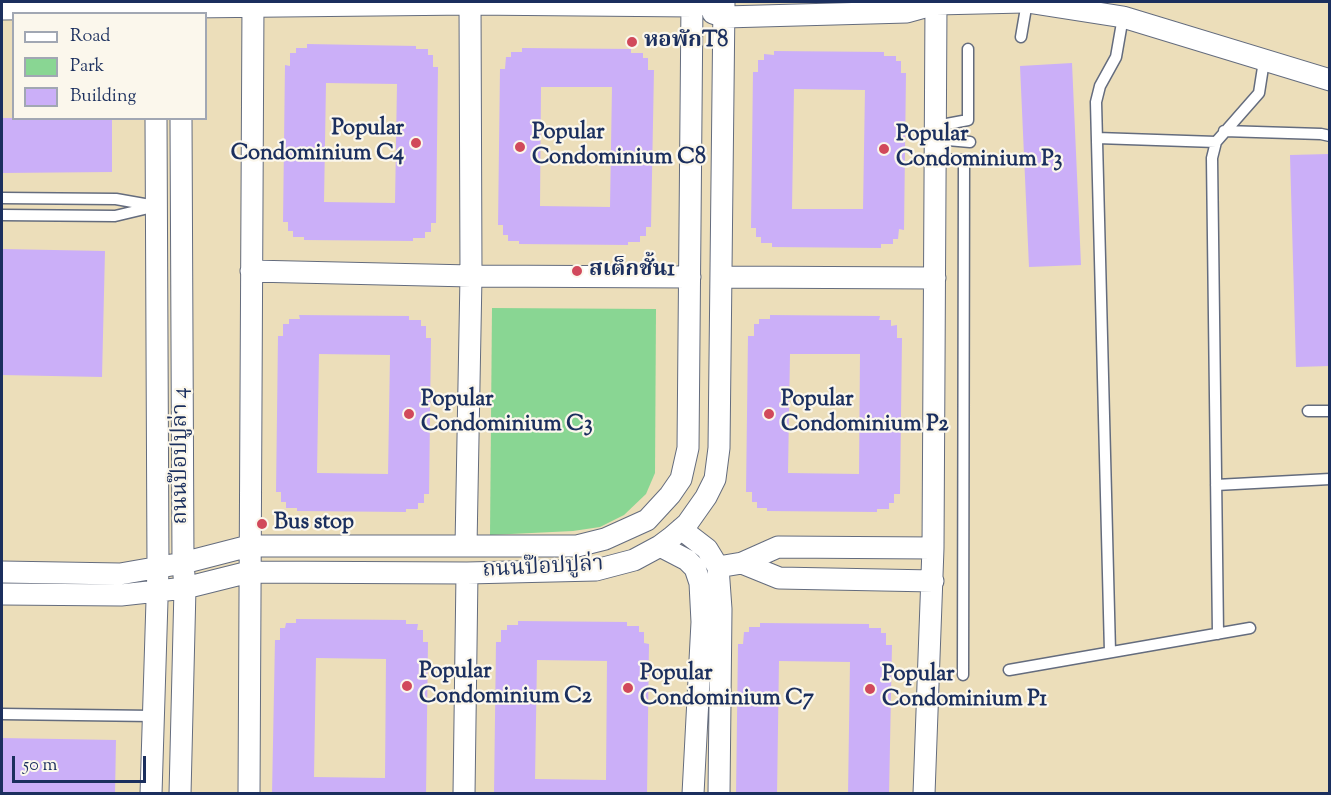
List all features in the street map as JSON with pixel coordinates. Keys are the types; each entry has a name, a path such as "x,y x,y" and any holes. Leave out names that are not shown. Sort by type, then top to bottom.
{"street":[{"path":"924,794 933,581 936,141 932,2"},
{"path":"2,9 156,8 253,3 470,3 692,4 722,7 907,12 932,2 1026,2 1123,17 1329,80"},
{"path":"249,794 253,3"},
{"path":"466,546 471,276 470,3"},
{"name":"ถนนป๊อปปูล่า","path":"2,572 120,574 183,563 249,546 577,546 605,539 647,520 681,479 688,448 692,4"},
{"name":"ถนนป๊อปปูล่า","path":"2,594 121,595 157,592 185,588 249,572 467,573 596,570 634,560 660,546 681,529 699,509 715,479 719,448 722,277 722,7"},
{"name":"ถนนป๊อปปูล่า 4","path":"151,794 158,568 156,120"},
{"name":"ถนนป๊อปปูล่า 4","path":"180,794 185,588 181,120"},
{"path":"157,206 181,206"},
{"path":"251,271 471,276 690,277"},
{"path":"722,277 935,278"},
{"path":"681,529 707,549 718,567 722,609 719,794"},
{"path":"660,546 687,560 695,568 700,583 702,622 693,794"},
{"path":"718,567 742,563 778,547 933,548"},
{"path":"742,563 779,578 933,581"},
{"path":"464,794 467,573"}],"lane":[{"path":"1021,37 1026,2"},
{"path":"1110,652 1096,102 1100,86 1116,57 1123,17"},
{"path":"936,141 968,120 968,50"},
{"path":"1218,634 1212,158 1216,142 1259,93 1264,61"},
{"path":"1224,132 1329,136"},
{"path":"1097,138 1216,142"},
{"path":"936,141 970,142"},
{"path":"936,141 964,160 963,675"},
{"path":"2,198 116,199 157,206"},
{"path":"2,215 116,216 157,206"},
{"path":"1308,411 1329,411"},
{"path":"1216,484 1329,479"},
{"path":"1010,670 1250,628"},
{"path":"2,714 153,716"}],"green space":[{"path":"492,308 656,309 655,473 646,494 624,515 600,527 573,531 490,535"}],"building":[{"name":"Popular Condominium C4","path":"307,44 416,46 416,49 428,49 428,55 433,55 433,67 438,67 436,223 431,223 431,232 425,232 425,238 413,238 413,241 304,240 304,237 293,237 293,231 288,231 288,222 283,222 285,65 290,66 290,53 296,53 296,48 307,48","holes":["326,83 397,84 395,203 324,202"]},
{"name":"Popular Condominium C8","path":"522,48 631,49 631,53 643,53 643,58 648,58 648,70 654,70 651,227 646,227 646,236 640,236 640,242 628,242 628,245 519,244 519,241 508,241 508,235 503,235 503,225 498,225 500,69 505,69 506,57 511,57 511,52 522,52","holes":["541,87 612,87 610,207 540,206"]},
{"name":"Popular Condominium P3","path":"774,51 884,52 884,56 896,56 896,61 901,61 901,73 906,73 904,230 899,229 898,239 893,239 893,244 881,244 881,248 772,247 772,243 761,243 761,237 756,237 756,228 751,228 753,72 758,72 758,60 764,60 764,54 774,55","holes":["794,89 865,90 863,209 792,209"]},
{"path":"1072,63 1081,265 1029,267 1020,66"},
{"path":"2,118 12,118 12,120 112,120 112,172 2,173"},
{"path":"1329,154 1329,366 1296,367 1290,155"},
{"path":"2,249 105,251 102,377 2,375"},
{"name":"Popular Condominium C3","path":"299,315 409,316 409,320 421,320 421,326 426,326 426,338 431,338 429,494 424,494 424,503 418,503 418,509 406,509 406,512 297,511 297,508 286,508 286,502 281,502 281,492 276,492 278,336 283,336 283,324 289,324 289,319 300,319","holes":["319,354 390,355 388,474 317,473"]},
{"name":"Popular Condominium P2","path":"770,315 880,316 879,320 891,320 891,326 897,325 897,338 902,338 900,494 894,494 894,503 889,503 889,509 877,509 877,512 767,511 767,508 757,508 757,502 752,502 752,492 746,492 748,336 754,336 754,324 759,324 759,319 770,319","holes":["790,354 860,354 859,474 788,473"]},
{"name":"Popular Condominium C2","path":"296,619 406,620 406,624 418,624 417,630 423,630 423,642 428,642 426,794 272,794 275,640 280,640 280,628 285,628 286,623 296,623","holes":["316,658 386,659 385,778 314,777"]},
{"name":"Popular Condominium C7","path":"518,621 627,622 627,626 639,626 639,632 644,632 644,643 649,644 647,794 494,794 496,642 501,642 501,630 507,630 507,625 518,625","holes":["537,660 607,661 606,780 535,779"]},
{"name":"Popular Condominium P1","path":"760,623 869,624 869,628 881,628 881,633 886,633 886,645 892,645 889,794 848,794 850,662 779,661 777,794 736,794 738,644 743,644 744,632 749,632 749,627 760,627"},
{"path":"2,738 116,740 115,794 2,794"}],"place":[{"name":"หอพักT8","path":"632,42"},
{"name":"Popular Condominium C4","path":"416,143"},
{"name":"Popular Condominium C8","path":"520,147"},
{"name":"Popular Condominium P3","path":"884,149"},
{"name":"สเต็กชั้น1","path":"577,271"},
{"name":"Popular Condominium C3","path":"409,414"},
{"name":"Popular Condominium P2","path":"769,414"},
{"name":"Bus stop","path":"262,524"},
{"name":"Popular Condominium C2","path":"407,686"},
{"name":"Popular Condominium C7","path":"628,688"},
{"name":"Popular Condominium P1","path":"870,689"}]}
